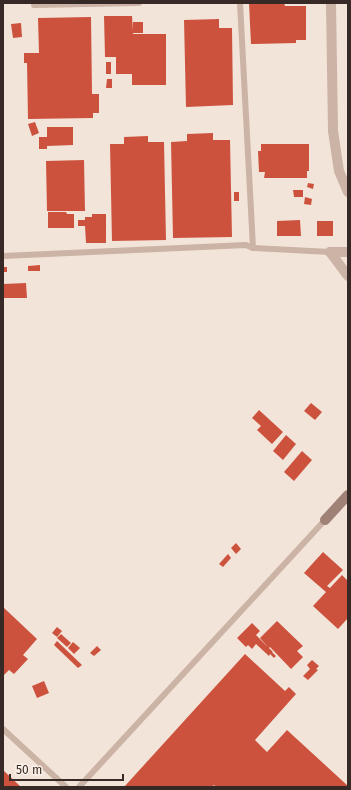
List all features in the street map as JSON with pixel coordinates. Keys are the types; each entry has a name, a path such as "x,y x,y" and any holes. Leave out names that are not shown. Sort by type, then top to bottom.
{"street":[{"path":"331,3 333,131 339,171 348,192"},
{"path":"330,252 348,252"},
{"path":"330,252 348,276"},
{"path":"325,520 348,495"}],"lane":[{"path":"34,5 139,3"},
{"path":"240,3 253,248"},
{"path":"3,256 246,245 253,248 330,252"},
{"path":"79,787 325,520"},
{"path":"3,729 66,787"}],"building":[{"path":"249,3 284,3 285,6 306,6 306,40 296,40 296,43 251,44"},
{"path":"104,16 132,16 133,31 133,22 143,22 143,33 133,34 166,34 166,85 132,85 132,74 116,74 116,57 105,57"},
{"path":"91,17 92,94 99,94 99,113 93,113 93,118 28,119 27,63 24,63 24,53 39,53 38,18"},
{"path":"219,19 219,28 232,28 233,105 186,107 184,20"},
{"path":"21,23 22,37 13,38 11,24"},
{"path":"106,62 111,62 111,74 106,74"},
{"path":"107,79 112,79 112,88 106,88"},
{"path":"35,122 39,133 32,136 28,124"},
{"path":"47,127 73,127 73,145 47,146 47,149 39,149 39,137 47,137"},
{"path":"213,133 213,140 230,140 232,237 173,238 171,142 187,141 187,134"},
{"path":"148,136 148,142 164,142 166,240 112,241 110,144 124,144 124,137"},
{"path":"261,144 309,144 309,171 307,171 307,178 264,178 265,172 259,172 258,151 261,151"},
{"path":"84,160 85,211 47,211 46,161"},
{"path":"308,183 314,184 313,189 307,187"},
{"path":"293,190 303,190 303,197 294,197"},
{"path":"234,192 239,192 239,201 234,201"},
{"path":"305,197 312,199 311,205 304,204"},
{"path":"48,212 66,212 67,214 74,214 74,228 48,228"},
{"path":"92,214 106,214 106,243 86,243 85,226 78,226 78,220 85,220 85,217 92,217"},
{"path":"300,220 301,236 277,236 277,221"},
{"path":"317,221 333,221 333,236 317,236"},
{"path":"40,265 40,271 28,271 28,266"},
{"path":"3,267 7,267 7,272 3,272"},
{"path":"26,283 27,298 3,298 3,284"},
{"path":"311,403 322,412 315,420 304,411"},
{"path":"259,410 283,432 272,444 257,430 261,426 252,418"},
{"path":"286,435 296,444 283,460 273,451"},
{"path":"302,451 312,460 294,481 284,472"},
{"path":"236,543 241,549 236,554 231,548"},
{"path":"323,552 343,570 327,586 330,588 342,575 348,581 348,618 338,629 313,606 326,592 304,573"},
{"path":"228,554 231,558 223,567 219,564"},
{"path":"3,607 37,639 23,655 28,659 14,674 9,670 3,676"},
{"path":"277,621 303,646 297,651 303,657 291,669 270,647 269,648 276,656 274,658 270,654 269,656 256,644 252,649 248,645 246,647 237,638 252,623 260,631 256,635 268,647 260,638"},
{"path":"57,627 62,631 57,637 52,633"},
{"path":"61,634 71,643 67,647 57,638"},
{"path":"57,641 82,665 78,668 54,645"},
{"path":"73,642 80,648 74,654 68,648"},
{"path":"97,646 101,650 94,656 90,653"},
{"path":"245,654 285,691 289,687 296,694 255,740 267,752 287,730 348,787 216,787 214,785 212,787 124,787"},
{"path":"312,660 319,666 316,669 318,670 308,680 303,676 310,669 307,665"},
{"path":"44,681 49,693 37,698 32,686"},
{"path":"3,770 21,787 3,787"}]}
